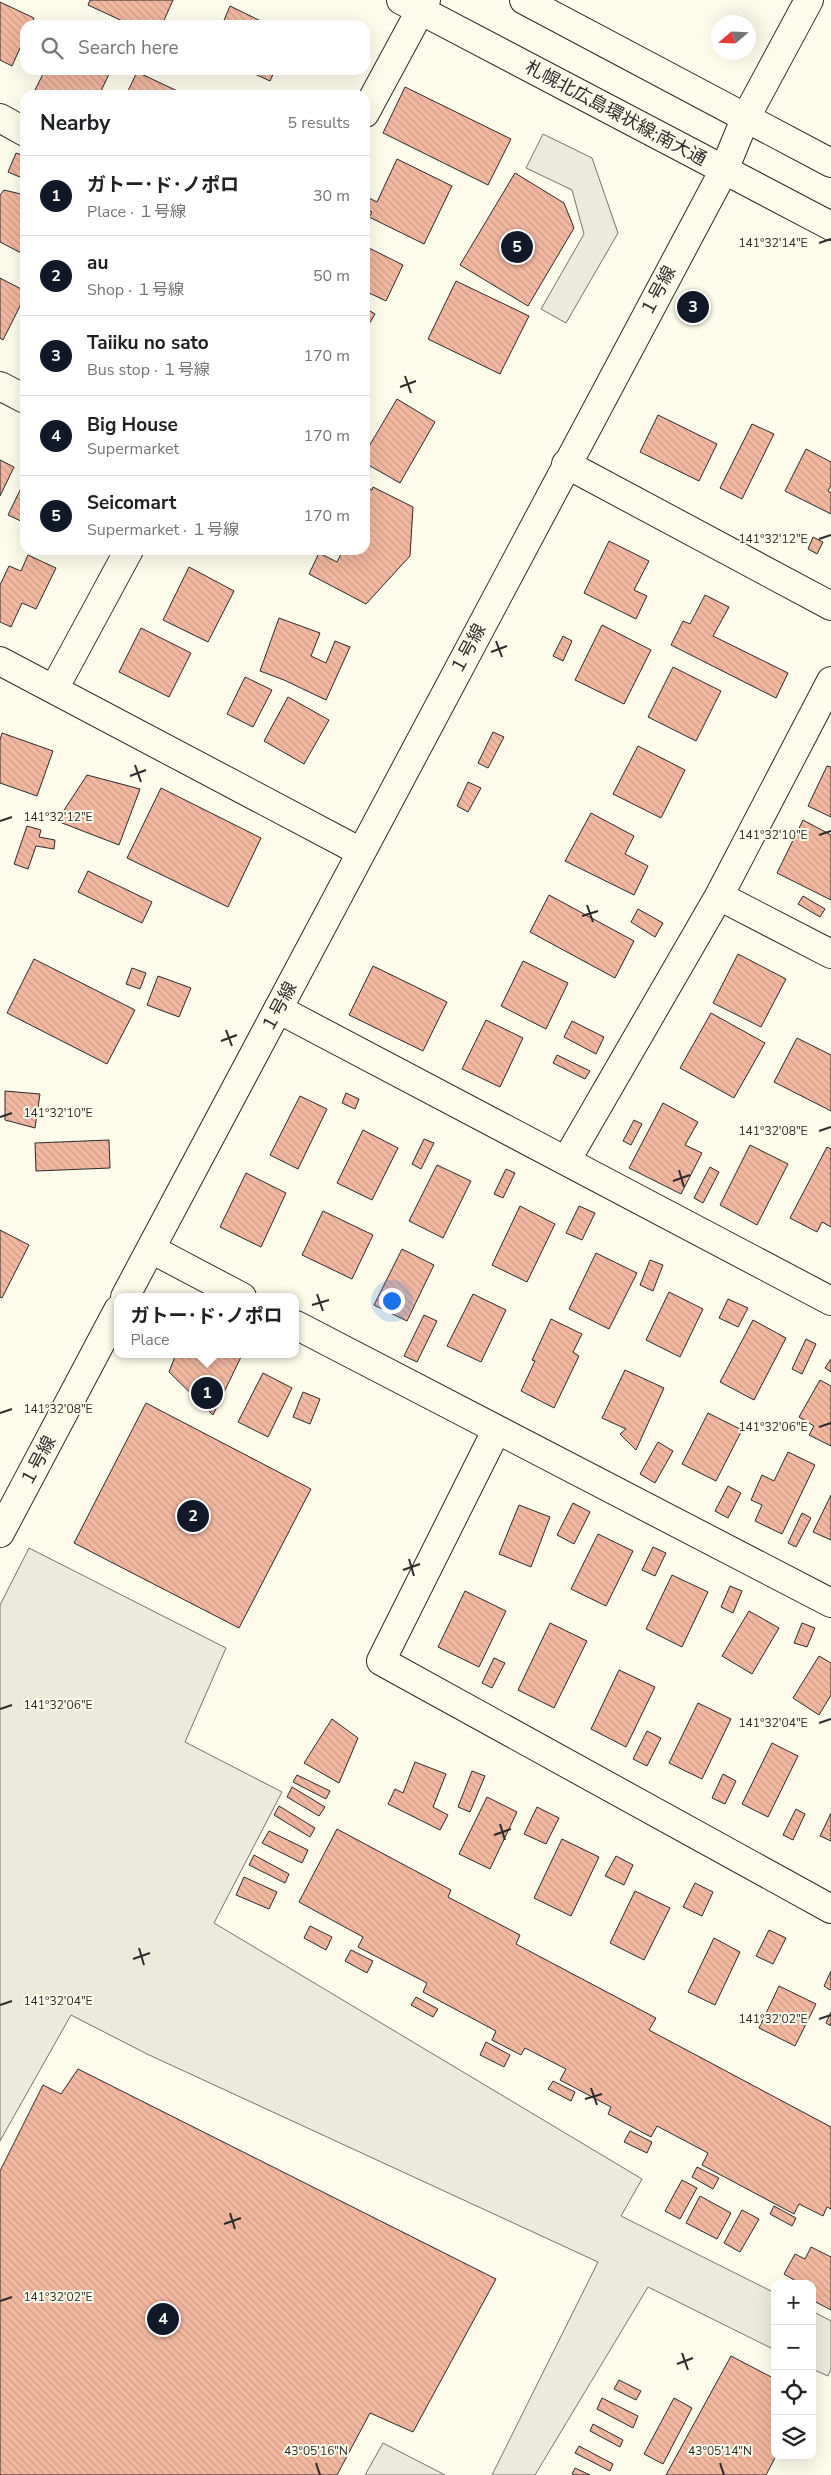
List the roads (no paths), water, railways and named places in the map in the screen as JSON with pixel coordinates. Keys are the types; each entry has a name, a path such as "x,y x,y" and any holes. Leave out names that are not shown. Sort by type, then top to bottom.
{"street":[{"path":"524,0 831,163"},
{"name":"１号線","path":"127,1293 566,464 724,170 745,118 809,0"},
{"path":"370,102 416,3"},
{"name":"札幌北広島環状線;南大通","path":"416,3 831,226"},
{"path":"0,118 20,129"},
{"path":"0,386 20,396"},
{"path":"566,464 831,606"},
{"path":"54,689 126,555"},
{"path":"0,660 361,852"},
{"path":"566,1161 719,896 831,681"},
{"path":"719,896 831,954"},
{"path":"278,1009 831,1301"},
{"path":"151,1249 234,1293"},
{"name":"１号線","path":"0,1533 114,1318"},
{"path":"299,1327 496,1431 831,1603"},
{"path":"496,1431 381,1661 831,1909"}],"place":[{"name":"Seicomart","path":"517,247"},
{"name":"Taiiku no sato","path":"693,307"},
{"name":"ガトー･ド･ノポロ","path":"207,1393"},
{"name":"au","path":"193,1516"},
{"name":"Big House","path":"163,2319"}]}
